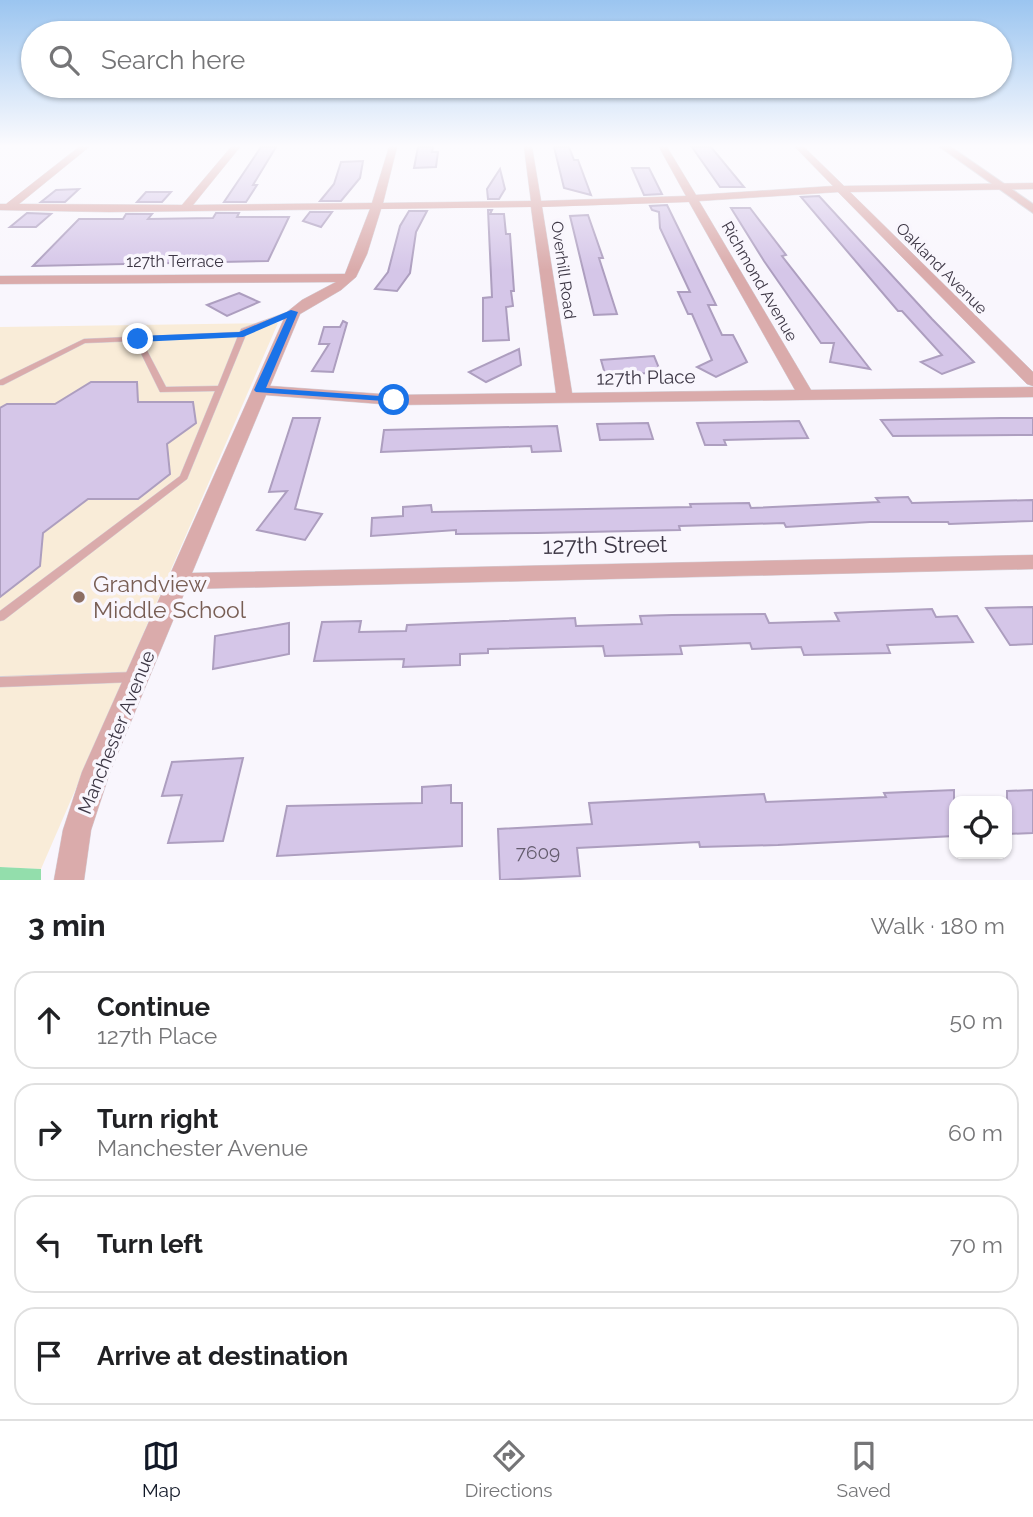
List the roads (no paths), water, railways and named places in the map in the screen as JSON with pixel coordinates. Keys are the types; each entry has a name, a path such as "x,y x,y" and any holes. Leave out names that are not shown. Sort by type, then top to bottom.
{"street":[{"path":"5,207 30,188"},
{"path":"185,208 202,188"},
{"path":"294,312 349,278 356,269 380,188"},
{"name":"Overhill Road","path":"534,188 565,399"},
{"name":"Richmond Avenue","path":"687,188 806,396"},
{"path":"5,207 536,204 890,188"},
{"path":"1003,188 1033,209"},
{"name":"Oakland Avenue","path":"841,189 1033,381"},
{"name":"127th Terrace","path":"0,280 349,278"},
{"name":"Manchester Avenue","path":"69,880 77,830 96,772 294,312"},
{"name":"127th Place","path":"259,390 394,400 1033,392"},
{"name":"127th Street","path":"178,581 1033,562"}],"lane":[{"path":"0,617 184,477 244,331 294,312"},
{"path":"0,383 84,341 243,334"},
{"path":"138,339 163,390 221,388"},
{"path":"0,682 137,677"}],"place":[{"name":"Grandview Middle School","path":"79,597"}]}
